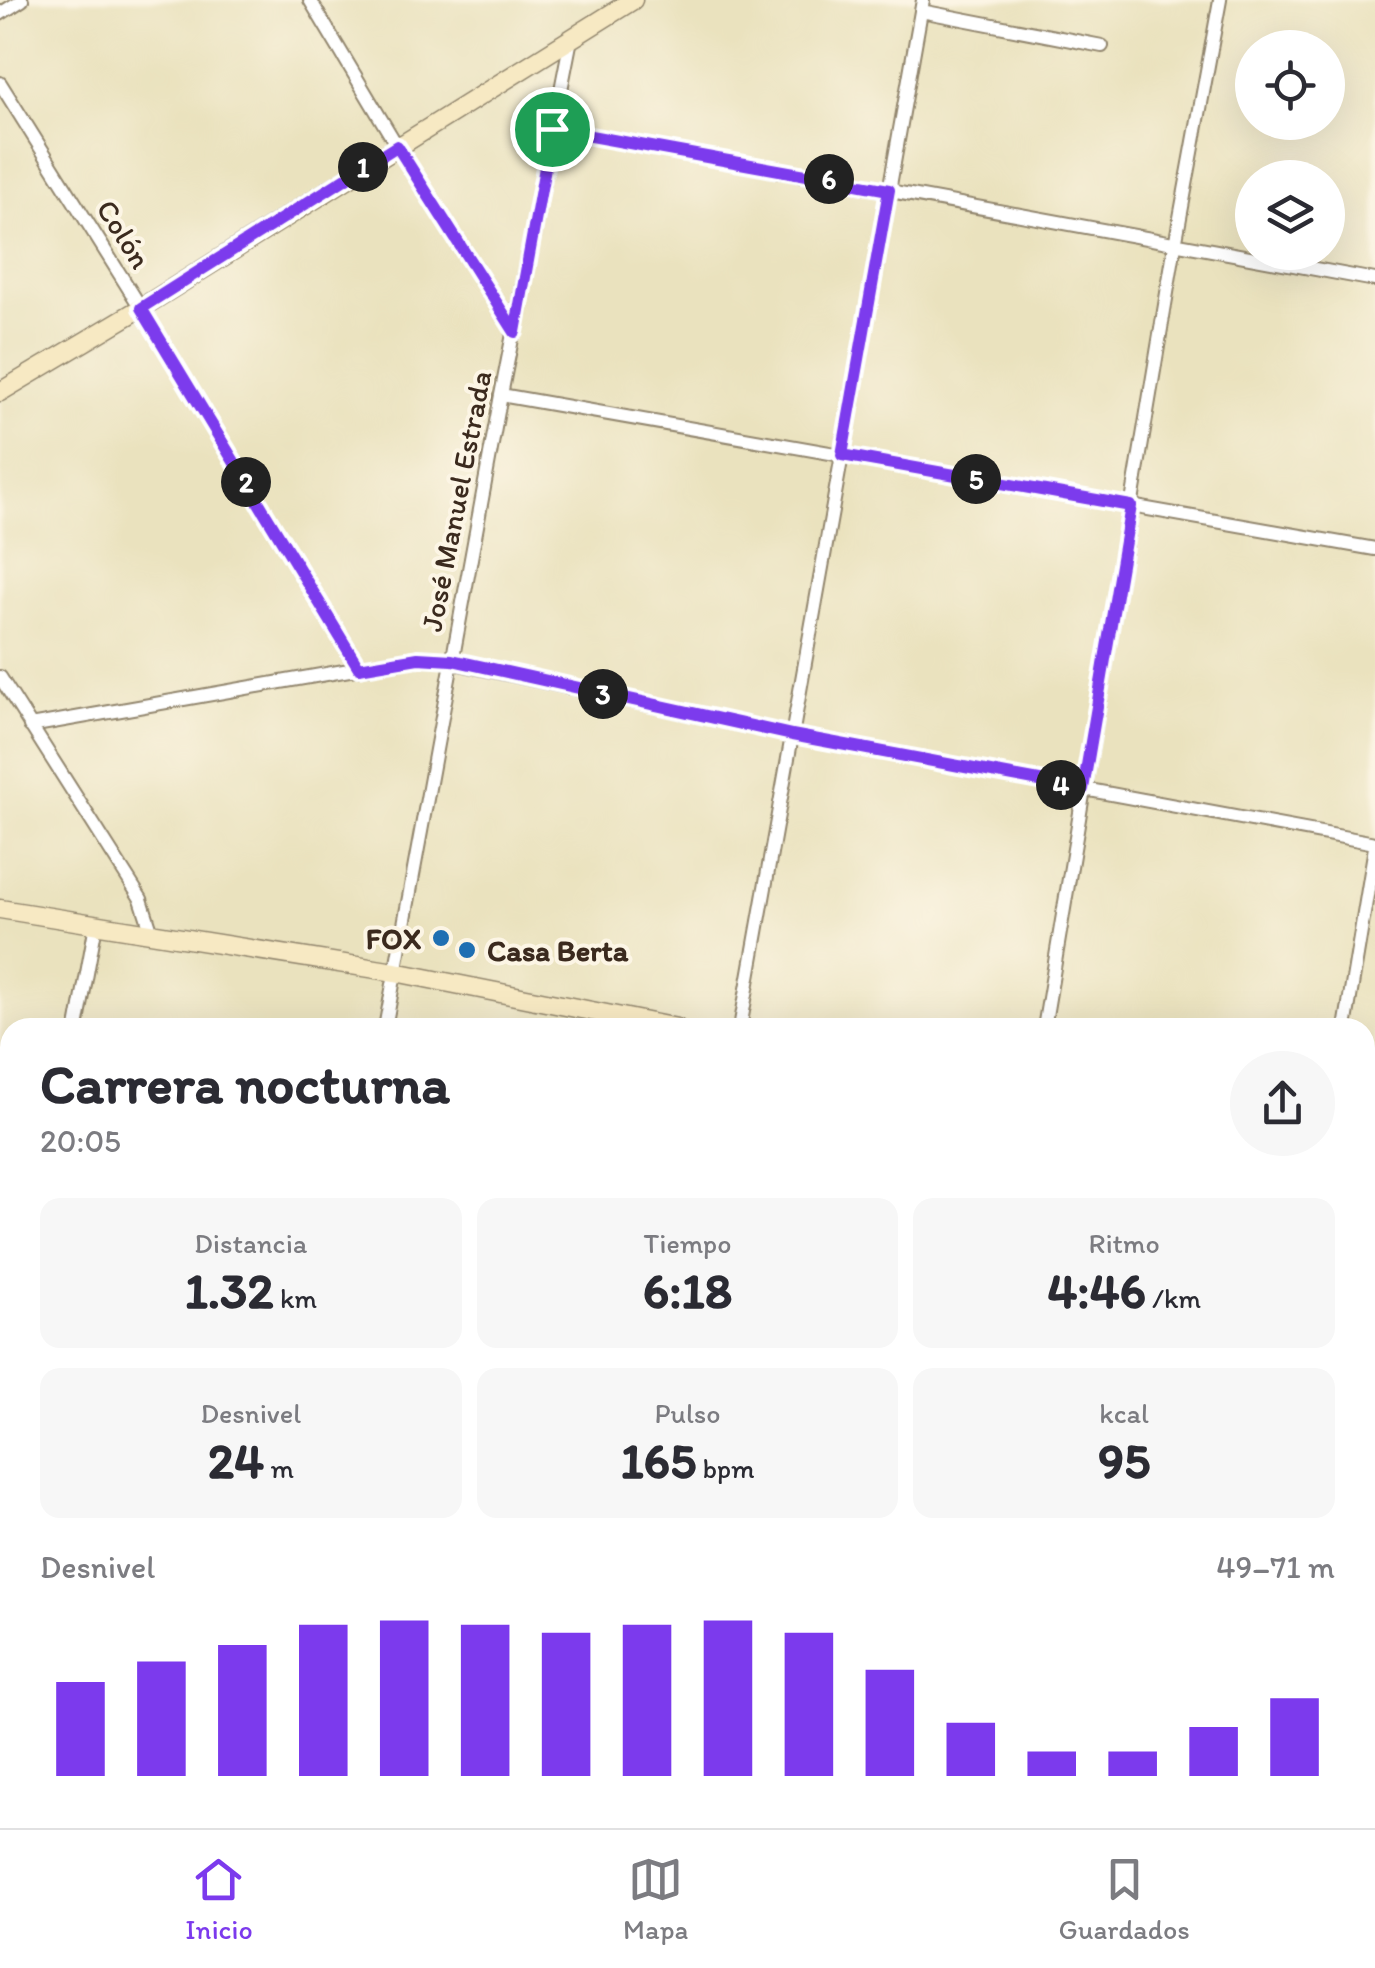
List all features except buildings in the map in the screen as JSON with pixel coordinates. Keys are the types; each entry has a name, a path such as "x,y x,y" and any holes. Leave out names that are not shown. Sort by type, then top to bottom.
{"street":[{"path":"0,14 22,0"},
{"path":"310,0 515,332"},
{"path":"0,392 632,0"},
{"path":"1046,1018 1220,0"},
{"path":"742,1018 922,6 1102,46"},
{"name":"José Manuel Estrada","path":"387,1018 570,39"},
{"name":"Colón","path":"0,83 359,668"},
{"path":"552,129 1375,280"},
{"path":"501,395 1375,549"},
{"path":"30,726 418,658 452,660 792,735 1375,845 1348,1018"},
{"path":"0,677 141,899 152,933"},
{"path":"0,909 394,972 626,1018"},
{"path":"78,1018 96,924"}],"place":[{"name":"FOX","path":"441,938"},
{"name":"Casa Berta","path":"467,950"}],"route":[{"path":"552,129 889,190 842,455 1131,506 1083,789 792,735 452,660 418,658 359,668 141,308 397,146 515,332 552,129"}]}
